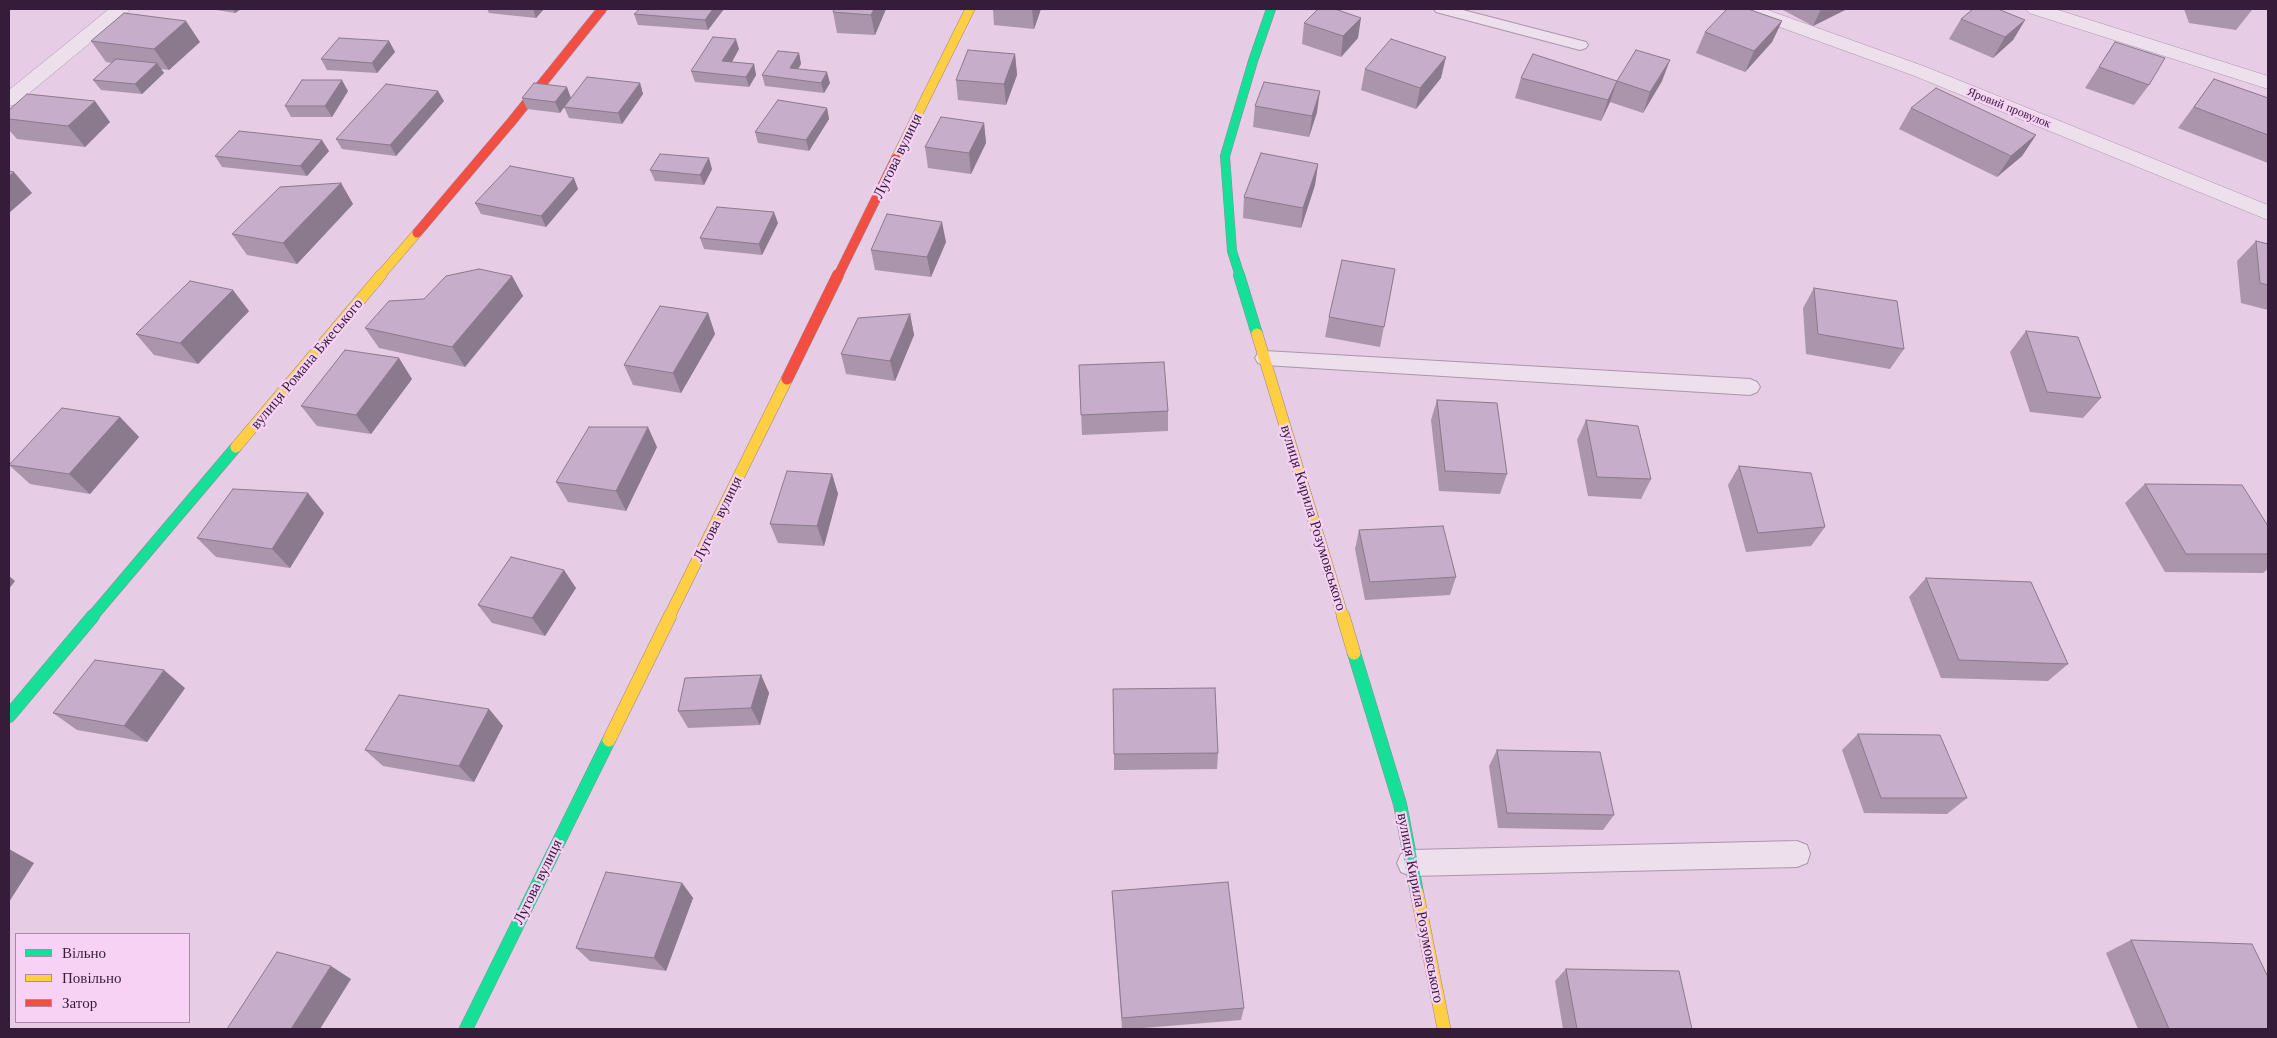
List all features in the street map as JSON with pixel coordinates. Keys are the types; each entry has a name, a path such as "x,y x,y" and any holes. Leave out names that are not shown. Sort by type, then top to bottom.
{"street":[{"path":"9,100 121,9"},
{"name":"вулиця Романа Бжеського","path":"9,716 512,121 602,9"},
{"name":"Лугова вулиця","path":"466,1029 970,9"},
{"name":"вулиця Кирила Розумовського","path":"1271,9 1253,61 1225,156 1232,250 1400,804 1444,1029"},
{"name":"Яровий провулок","path":"1748,9 1919,71 2268,213"},
{"path":"2036,9 2268,83"}],"lane":[{"path":"1442,9 1580,44"},
{"path":"1265,358 1750,387"},
{"path":"1411,863 1797,854"}],"building":[{"path":"640,9 713,9 705,20 634,14"},
{"path":"834,9 874,9 871,15 833,12"},
{"path":"1318,9 1335,9 1361,18 1343,36 1304,23"},
{"path":"1727,9 1748,9 1782,21 1754,51 1705,32"},
{"path":"1973,9 1998,9 2025,20 2005,37 1961,19"},
{"path":"124,13 186,21 154,49 91,41"},
{"path":"713,37 736,39 722,61 754,64 746,77 691,71"},
{"path":"339,38 389,41 372,63 321,59"},
{"path":"1391,39 1446,57 1420,88 1365,69"},
{"path":"2115,42 2165,58 2149,85 2099,67"},
{"path":"968,50 1015,54 1004,84 956,80"},
{"path":"1636,50 1670,60 1650,92 1617,81"},
{"path":"778,51 799,53 790,68 827,72 821,83 762,75"},
{"path":"1533,54 1617,81 1608,100 1521,78"},
{"path":"116,59 157,63 135,84 93,80"},
{"path":"587,77 640,83 618,113 564,107"},
{"path":"2214,79 2268,98 2268,135 2194,107"},
{"path":"302,80 342,80 325,106 285,106"},
{"path":"1264,82 1320,91 1312,116 1255,106"},
{"path":"534,83 567,87 555,102 522,98"},
{"path":"386,84 438,91 390,145 336,139"},
{"path":"1936,88 2036,135 2011,156 1911,108"},
{"path":"27,94 95,101 68,126 9,119 9,110"},
{"path":"778,100 827,108 806,140 755,132"},
{"path":"941,117 984,123 969,153 925,147"},
{"path":"239,131 322,140 300,166 215,156"},
{"path":"1261,153 1318,164 1303,208 1244,197"},
{"path":"660,154 709,158 700,175 650,170"},
{"path":"510,166 574,178 541,216 475,203"},
{"path":"341,183 283,243 232,234 280,187"},
{"path":"717,207 774,212 759,244 700,238"},
{"path":"887,214 942,222 927,257 871,250"},
{"path":"2256,241 2268,244 2268,285 2260,283"},
{"path":"1342,260 1395,269 1384,327 1329,317"},
{"path":"479,269 512,276 452,347 365,328 389,301 424,299 446,276"},
{"path":"190,281 233,290 180,343 136,334"},
{"path":"1814,288 1897,301 1904,349 1818,334"},
{"path":"660,306 708,313 673,373 624,365"},
{"path":"910,314 890,361 841,354 858,318"},
{"path":"2026,331 2078,337 2101,398 2047,392"},
{"path":"345,350 399,358 356,415 301,406"},
{"path":"1164,362 1168,411 1081,415 1079,365"},
{"path":"1437,400 1497,403 1507,474 1445,471"},
{"path":"62,408 120,417 69,474 9,465"},
{"path":"1586,420 1638,426 1651,479 1597,477"},
{"path":"589,427 648,427 616,491 556,482"},
{"path":"1739,466 1811,473 1825,527 1758,533"},
{"path":"787,471 832,474 817,526 770,524"},
{"path":"2145,484 2242,485 2268,526 2268,554 2186,554"},
{"path":"233,489 308,493 272,549 197,538"},
{"path":"1443,526 1456,577 1370,582 1359,530"},
{"path":"511,557 564,570 532,618 478,605"},
{"path":"1926,578 2031,582 2068,664 1959,660"},
{"path":"95,660 164,670 124,726 53,713"},
{"path":"761,675 751,708 678,711 685,678"},
{"path":"1215,688 1218,753 1114,754 1113,689"},
{"path":"399,695 489,709 459,766 365,750"},
{"path":"1858,734 1940,735 1967,798 1881,798"},
{"path":"1497,750 1600,752 1614,815 1507,813"},
{"path":"606,872 682,883 654,958 576,948"},
{"path":"1228,882 1244,1008 1122,1018 1112,891"},
{"path":"2131,940 2252,944 2268,977 2268,1029 2169,1029"},
{"path":"277,952 331,966 291,1029 227,1029"},
{"path":"1566,969 1679,971 1692,1029 1577,1029"}],"traffic: fast":[{"path":"1257,334 1232,251 1225,156 1253,61 1271,9"},
{"path":"9,716 236,447"},
{"path":"1354,653 1400,804 1417,893"},
{"path":"466,1029 609,740"}],"traffic: slow":[{"path":"896,158 970,9"},
{"path":"236,447 417,233"},
{"path":"1257,334 1354,653"},
{"path":"609,740 787,379"},
{"path":"1417,893 1444,1029"}],"traffic: jam":[{"path":"417,233 512,121 602,9"},
{"path":"787,379 896,158"}]}
